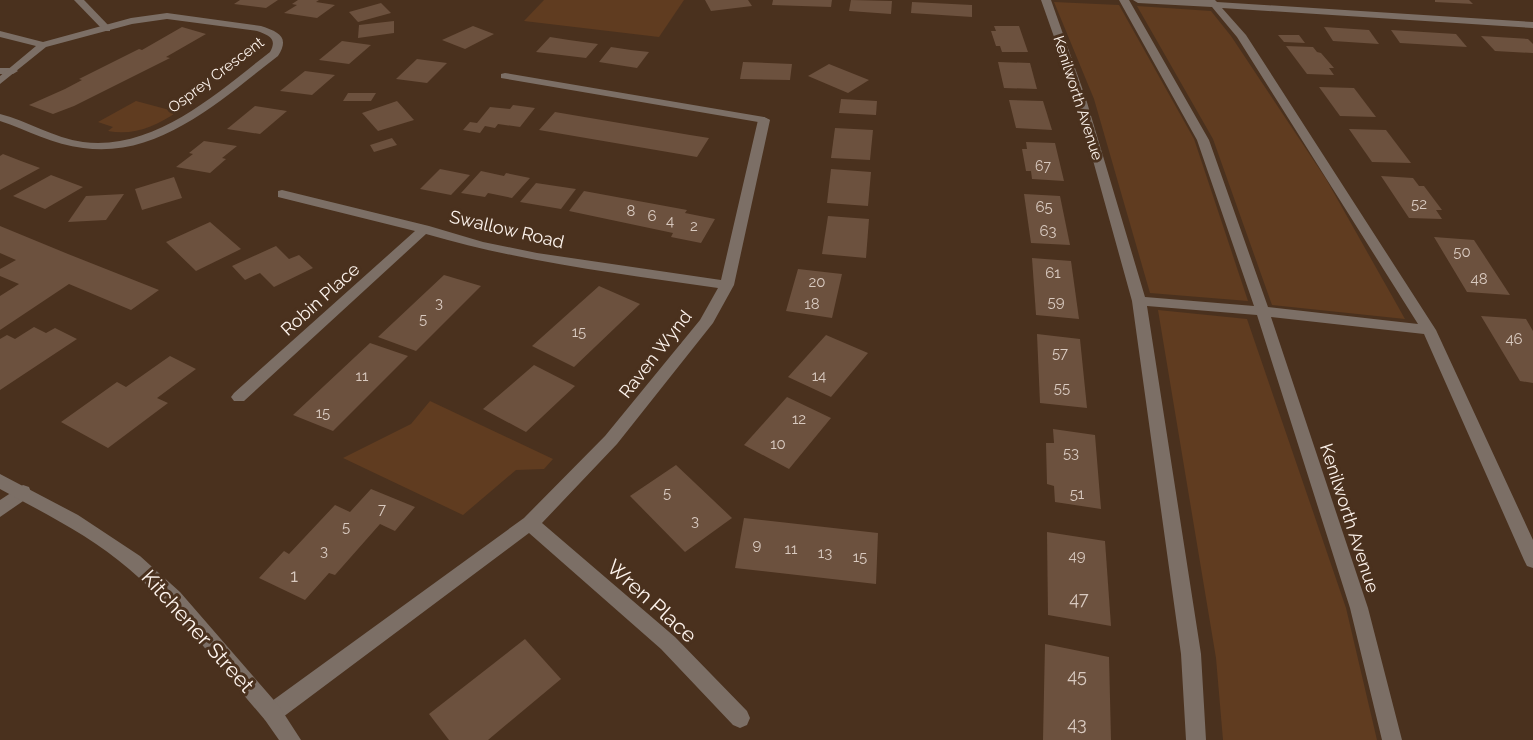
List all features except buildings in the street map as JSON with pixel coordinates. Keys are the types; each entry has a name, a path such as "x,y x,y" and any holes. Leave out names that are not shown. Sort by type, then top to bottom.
{"street":[{"path":"80,0 106,29"},
{"name":"Kenilworth Avenue","path":"1046,0 1081,99 1139,301 1191,654 1196,740"},
{"name":"Kenilworth Avenue","path":"1124,0 1203,140 1262,311 1359,608 1392,740"},
{"path":"1138,0 1533,25"},
{"path":"1213,3 1241,35 1429,330 1533,560"},
{"name":"Osprey Crescent","path":"0,81 43,45 149,17 183,16 258,28 273,33 278,39 278,47 274,54 184,120 159,134 136,141 84,146 0,117"},
{"name":"Osprey Crescent","path":"0,33 43,45"},
{"path":"0,71 13,71"},
{"name":"Raven Wynd","path":"272,713 530,523 611,440 706,323 727,285 764,120 504,76"},
{"name":"Swallow Road","path":"282,194 424,228 481,246 537,257 727,285"},
{"name":"Robin Place","path":"239,397 424,228"},
{"path":"1139,301 1262,311 1429,330"},
{"name":"Kitchener Street","path":"0,481 72,520 134,562 173,598 272,713 291,740"},
{"path":"0,510 23,492"},
{"name":"Wren Place","path":"530,523 668,643 740,718"}],"shaded area":[{"path":"544,0 684,0 659,37 524,21"},
{"path":"1054,2 1119,5 1194,139 1248,301 1150,293 1094,99"},
{"path":"1137,6 1211,11 1231,36 1326,179 1405,319 1272,305 1213,139"},
{"path":"136,101 177,112 161,122 136,131 108,131 113,127 98,122"},
{"path":"1158,310 1247,319 1346,608 1377,740 1223,740 1216,658"},
{"path":"430,401 553,459 544,469 516,470 463,515 343,458 411,424"}]}
